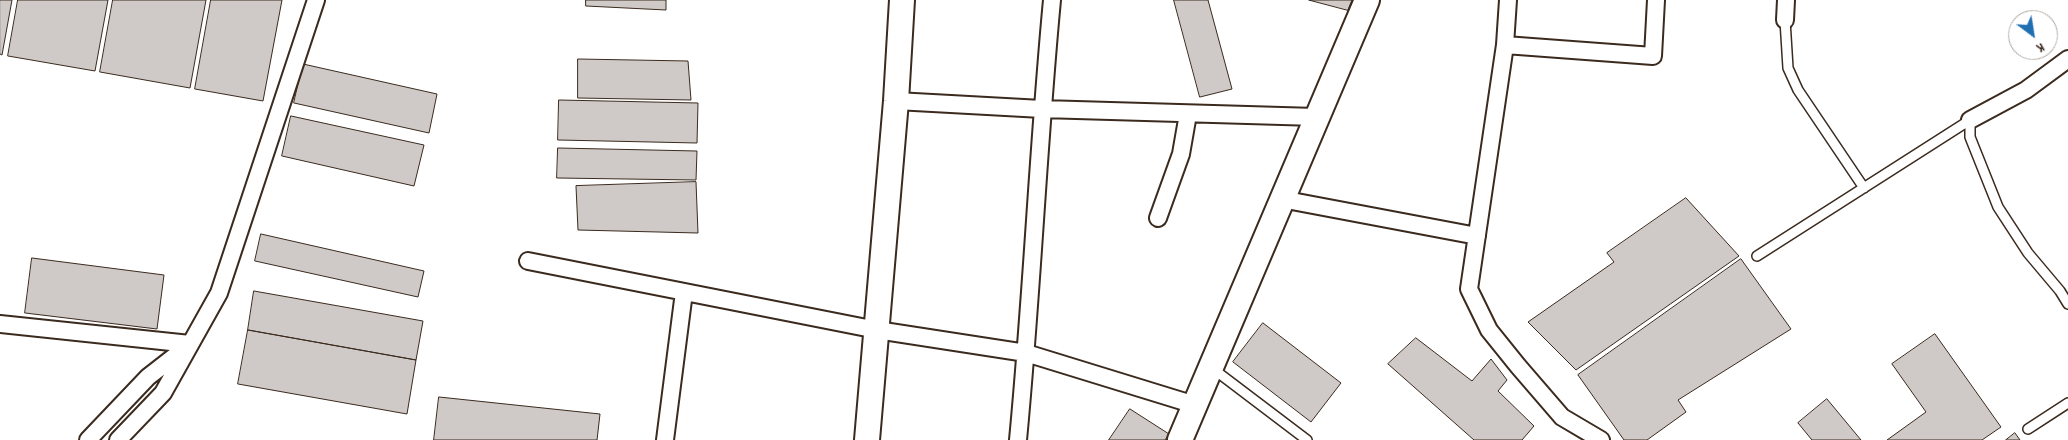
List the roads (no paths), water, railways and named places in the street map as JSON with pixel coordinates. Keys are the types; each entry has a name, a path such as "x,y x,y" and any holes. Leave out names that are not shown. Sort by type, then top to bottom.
{"street":[{"path":"118,440 163,393 219,293 316,0"},
{"path":"867,440 896,101 902,0"},
{"path":"1018,440 1026,353 1042,109 1052,0"},
{"path":"1180,440 1367,0"},
{"path":"1508,0 1505,45 1469,289 1489,330 1562,417 1601,440"},
{"path":"1505,45 1653,56 1656,0"},
{"path":"1785,20 1786,0"},
{"path":"1970,120 2026,90 2068,59"},
{"path":"896,101 1042,109 1316,117"},
{"path":"1158,218 1182,154 1188,114"},
{"path":"1281,199 1477,236"},
{"path":"528,261 877,330 1026,353 1195,405"},
{"path":"664,440 684,292"},
{"path":"0,324 190,344"},
{"path":"88,440 148,377 190,344"}],"lane":[{"path":"1785,20 1788,68 1798,90 1864,188"},
{"path":"1757,256 1970,120"},
{"path":"1970,120 1970,136 1998,207 2028,253 2060,291 2068,304"},
{"path":"1211,367 1307,440"},
{"path":"2028,429 2068,403"}]}
